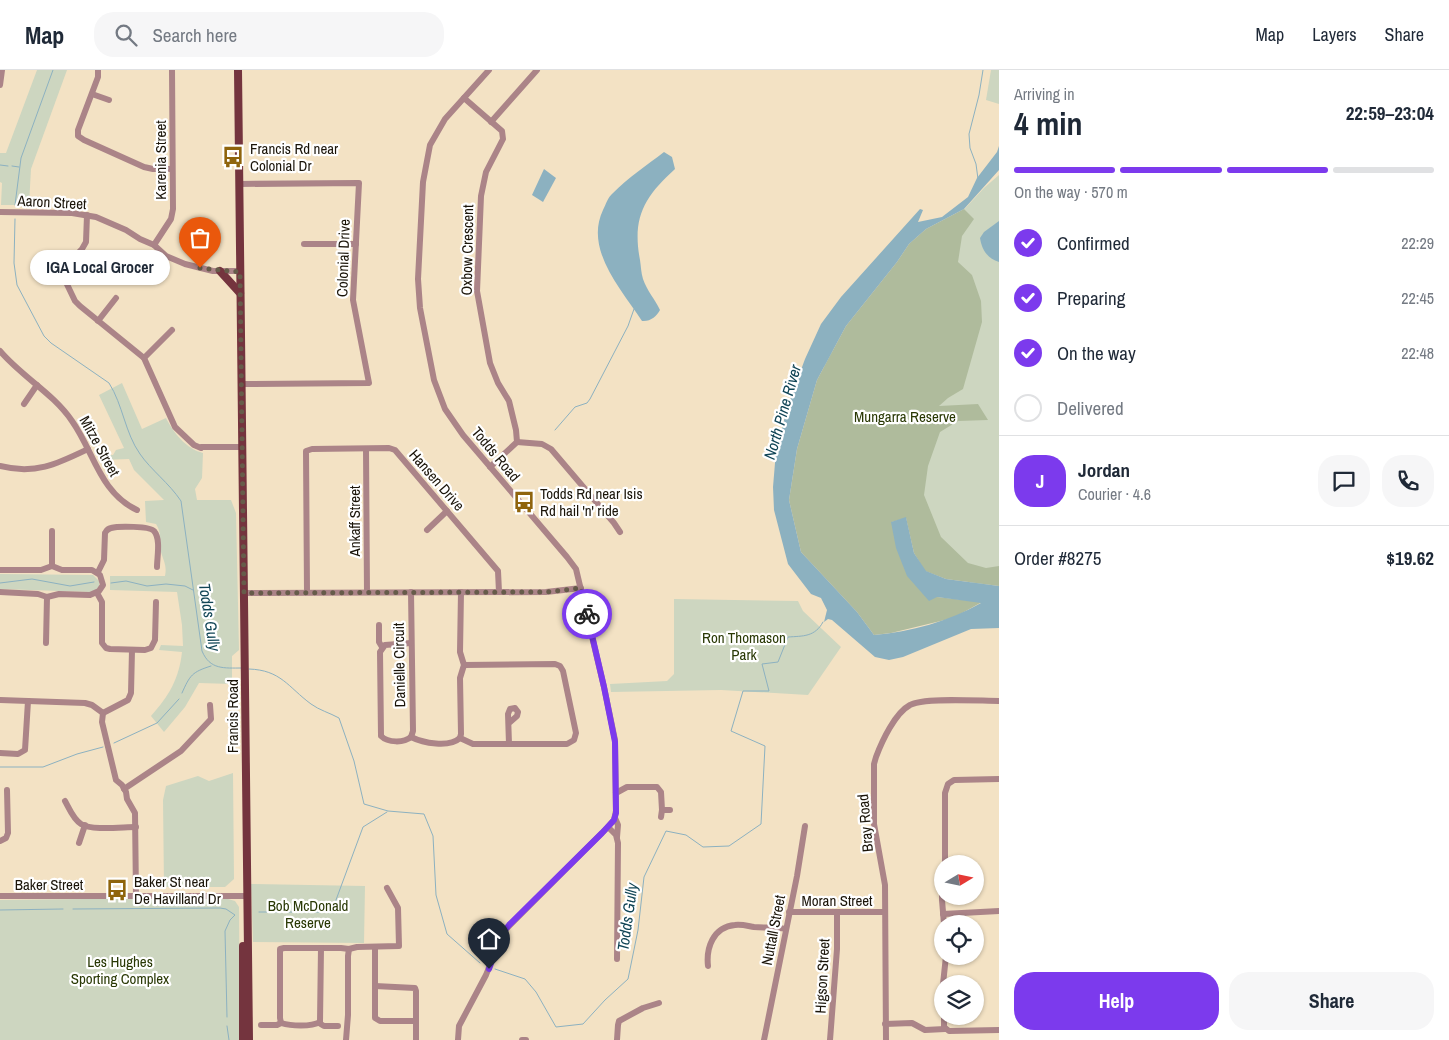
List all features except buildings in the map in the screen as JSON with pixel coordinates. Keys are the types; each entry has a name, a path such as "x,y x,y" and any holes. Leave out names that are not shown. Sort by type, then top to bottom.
{"main road":[{"name":"Francis Road","path":"238,70 241,446 246,684 246,821 243,861 246,896 249,1040"},
{"path":"220,271 240,293"},
{"name":"Francis Road","path":"243,1040 246,896"}],"street":[{"path":"0,85 2,70"},
{"path":"98,70 98,77 78,130 78,136 144,167 172,169"},
{"name":"Karenia Street","path":"154,245 171,219 173,209 172,70"},
{"name":"Todds Road","path":"489,70 445,119 430,145 423,182 418,296 431,367 438,393 454,423 576,569 615,740 615,818 618,825 617,959"},
{"path":"492,122 537,70"},
{"path":"92,94 109,100"},
{"name":"Oxbow Crescent","path":"464,98 502,131 503,139 486,172 481,196 476,291 490,363 498,383 509,401 517,442"},
{"name":"Colonial Drive","path":"239,184 359,184 353,300 369,383 241,384"},
{"name":"Aaron Street","path":"0,212 57,212 87,216 112,223 154,245 166,256 185,264 220,271 240,272"},
{"path":"87,216 86,242 82,249 62,270 75,301 144,358 175,427 194,445 201,448 201,446 241,446"},
{"path":"304,244 356,244"},
{"path":"98,321 116,298"},
{"path":"144,358 172,330"},
{"name":"Mitze Street","path":"0,351 21,373 56,400 79,432 102,479 110,490 128,506 137,510"},
{"path":"24,404 37,385"},
{"path":"490,467 517,442 542,444 551,449 614,522 620,532"},
{"name":"Hansen Drive","path":"307,592 306,451 312,449 389,448 395,450 498,571 499,592"},
{"path":"0,466 34,470 49,467 88,449"},
{"name":"Ankaff Street","path":"366,449 367,592"},
{"path":"427,530 447,511"},
{"path":"98,572 104,560 105,533 114,527 149,528 154,531 157,538 157,567"},
{"path":"52,531 52,566"},
{"path":"0,570 41,570 52,566 62,570 92,570 98,572 102,578 102,585 97,593 90,595 59,594 47,598 38,594 0,592"},
{"path":"244,593 546,592 581,588"},
{"name":"Danielle Circuit","path":"411,592 413,731 411,737"},
{"path":"411,644 388,644 382,647 380,652 381,736 388,741 406,740 411,737 435,744 452,743 460,738 461,734 460,678 464,665 460,652 460,592"},
{"path":"97,593 102,602 102,643 106,648 110,649 148,650 151,648 155,640 156,602"},
{"path":"46,643 47,598"},
{"path":"379,626 379,642 382,647"},
{"path":"103,713 128,700 131,693 132,650"},
{"path":"460,738 472,744 567,744 574,740 576,733 563,671 560,666 555,664 464,665"},
{"path":"0,700 85,703 92,705 103,713"},
{"path":"0,753 18,754 25,750 28,701"},
{"name":"Bray Road","path":"886,1040 885,886 874,824 874,764 878,750 899,714 911,704 926,701 999,701"},
{"path":"124,789 181,751 211,719 210,704"},
{"path":"103,713 102,722 116,780 124,789 135,813 136,896"},
{"path":"509,723 509,744"},
{"path":"945,855 945,793 948,784 954,780 999,780"},
{"path":"616,781 627,787"},
{"path":"616,793 627,787 653,786 658,788 662,794 662,814 670,810"},
{"path":"0,841 4,840 8,835 8,790"},
{"path":"65,801 80,824 90,828 136,827"},
{"path":"458,1040 459,1026 486,975 503,932 615,818"},
{"path":"79,844 85,826"},
{"name":"Nuttall Street","path":"764,1040 805,826"},
{"path":"608,827 617,837"},
{"path":"281,1023 280,949 350,949 355,947 399,946 398,908 388,888"},
{"name":"Baker Street","path":"0,896 246,896"},
{"path":"943,905 943,914 999,911"},
{"name":"Moran Street","path":"789,912 885,912"},
{"name":"Higson Street","path":"830,1040 838,949 837,912"},
{"path":"708,966 707,958 710,944 718,932 724,928 737,924 786,929"},
{"path":"374,947 376,1020 416,1021"},
{"path":"319,1023 321,1018 321,948"},
{"path":"346,1040 348,956 350,949"},
{"path":"375,986 415,988 416,1040"},
{"path":"618,1040 619,1021 643,1008 659,1003"},
{"path":"261,1025 277,1025 281,1023 286,1025 314,1025 319,1023 324,1026 338,1026"},
{"path":"885,1024 912,1023 925,1030 999,1030"},
{"path":"945,1025 945,1030"}],"green space":[{"path":"37,70 67,70 31,169 29,205 1,205 0,153 6,153"},
{"path":"991,70 999,70 999,104 986,100"},
{"name":"Mungarra Reserve","path":"999,175 999,584 973,585 822,363 984,188"},
{"name":"Mungarra Reserve","path":"964,209 974,219 962,236 958,262 972,275 981,301 982,322 963,389 939,406 978,404 988,420 958,421 940,432 928,466 924,495 941,537 968,563 986,568 999,566 999,586 946,579 925,571 914,553 906,518 892,522 937,597 982,602 953,618 891,633 874,635 857,612 801,552 789,500 797,449 817,380 846,326 909,244 926,229"},
{"path":"122,383 142,429 166,418 172,429 186,444 203,453 202,478 195,489 197,500 231,500 236,513 239,650 232,656 232,684 199,683 185,707 164,732 151,716 172,687 181,662 182,652 159,650 161,645 183,646 177,592 110,590 110,576 165,576 166,573 160,548 159,531 156,524 146,522 145,501 164,500 134,470 129,459 101,460 97,455 113,455 116,450 124,448 99,395"},
{"path":"0,574 93,575 99,581 99,586 96,590 90,592 0,589"},
{"name":"Ron Thomason Park","path":"674,599 798,601 803,611 841,647 808,695 721,690 611,692 610,684 667,681 674,674"},
{"path":"233,773 234,879 225,887 164,887 163,800 166,786 198,776 209,781"},
{"name":"Bob McDonald Reserve","path":"251,884 365,886 364,943 253,942"},
{"name":"Les Hughes Sporting Complex","path":"228,899 235,901 239,907 240,1040 0,1040 0,900"}],"water":[{"name":"North Pine River","path":"999,146 999,170 964,209 926,229 909,244 846,326 817,380 797,449 789,500 801,552 857,612 874,635 929,625 981,603 937,597 929,601 907,576 896,548 891,522 906,517 914,553 926,571 946,579 999,586 999,628 971,629 903,657 889,660 875,657 832,620 828,619 824,622 827,610 821,598 811,594 788,564 774,510 773,487 776,451 788,405 805,359 821,324 841,297 920,209 923,210 918,222 942,217 968,197 977,178 997,152"},
{"path":"664,152 672,157 675,169 648,199 639,220 638,232 642,277 660,310 653,318 648,321 642,321 608,269 598,240 598,225 611,195"},
{"path":"544,169 556,178 543,202 532,195"},
{"path":"999,221 999,262 986,253 980,238 984,232"}],"waterway":[{"path":"15,205 21,158 53,70"},
{"path":"978,179 976,164 970,148 969,134 983,70"},
{"path":"0,165 8,166"},
{"path":"12,166 19,167"},
{"path":"15,219 14,263 17,285 44,336 51,343 109,383 118,400 135,446 144,460 181,501 202,651 205,657 209,662 218,667 242,668"},
{"path":"555,430 575,407 587,403 590,399 628,326 634,309"},
{"path":"0,583 32,579 70,586 94,582"},
{"path":"111,583 126,581 147,586 166,584 185,586 193,590"},
{"name":"Todds Gully","path":"495,969 525,979 536,992 556,1027 583,1024 628,979 638,930 644,877 666,831 686,835 703,847 729,846 761,824 765,746 731,731 743,691 769,691 762,664 778,662 788,637 804,636 812,633 823,622"},
{"path":"182,693 192,675 211,666"},
{"name":"Todds Gully","path":"249,669 260,670 277,676 314,706 339,718 354,761 364,804 388,811 424,814 433,836 436,895 447,934 480,963"},
{"path":"114,743 157,723 179,699"},
{"path":"0,767 43,767 77,754 103,747"},
{"path":"259,912 326,912 333,908 363,827 387,812"},
{"path":"73,909 220,908 226,909 235,915 230,920 225,931 227,1017"},
{"path":"0,910 63,909"},
{"path":"227,1026 229,1040"}],"way so far":[{"path":"200,268 213,271 240,272 244,593 546,592 581,588 587,614"}],"place":[{"name":"Francis Rd near Colonial Dr","path":"233,157"},
{"name":"IGA Local Grocer","path":"200,268"},
{"name":"Todds Rd near Isis Rd hail 'n' ride","path":"524,502"},
{"name":"Baker St near De Havilland Dr","path":"117,890"}],"route":[{"path":"489,969 503,932 615,818 615,740 587,614"}]}
